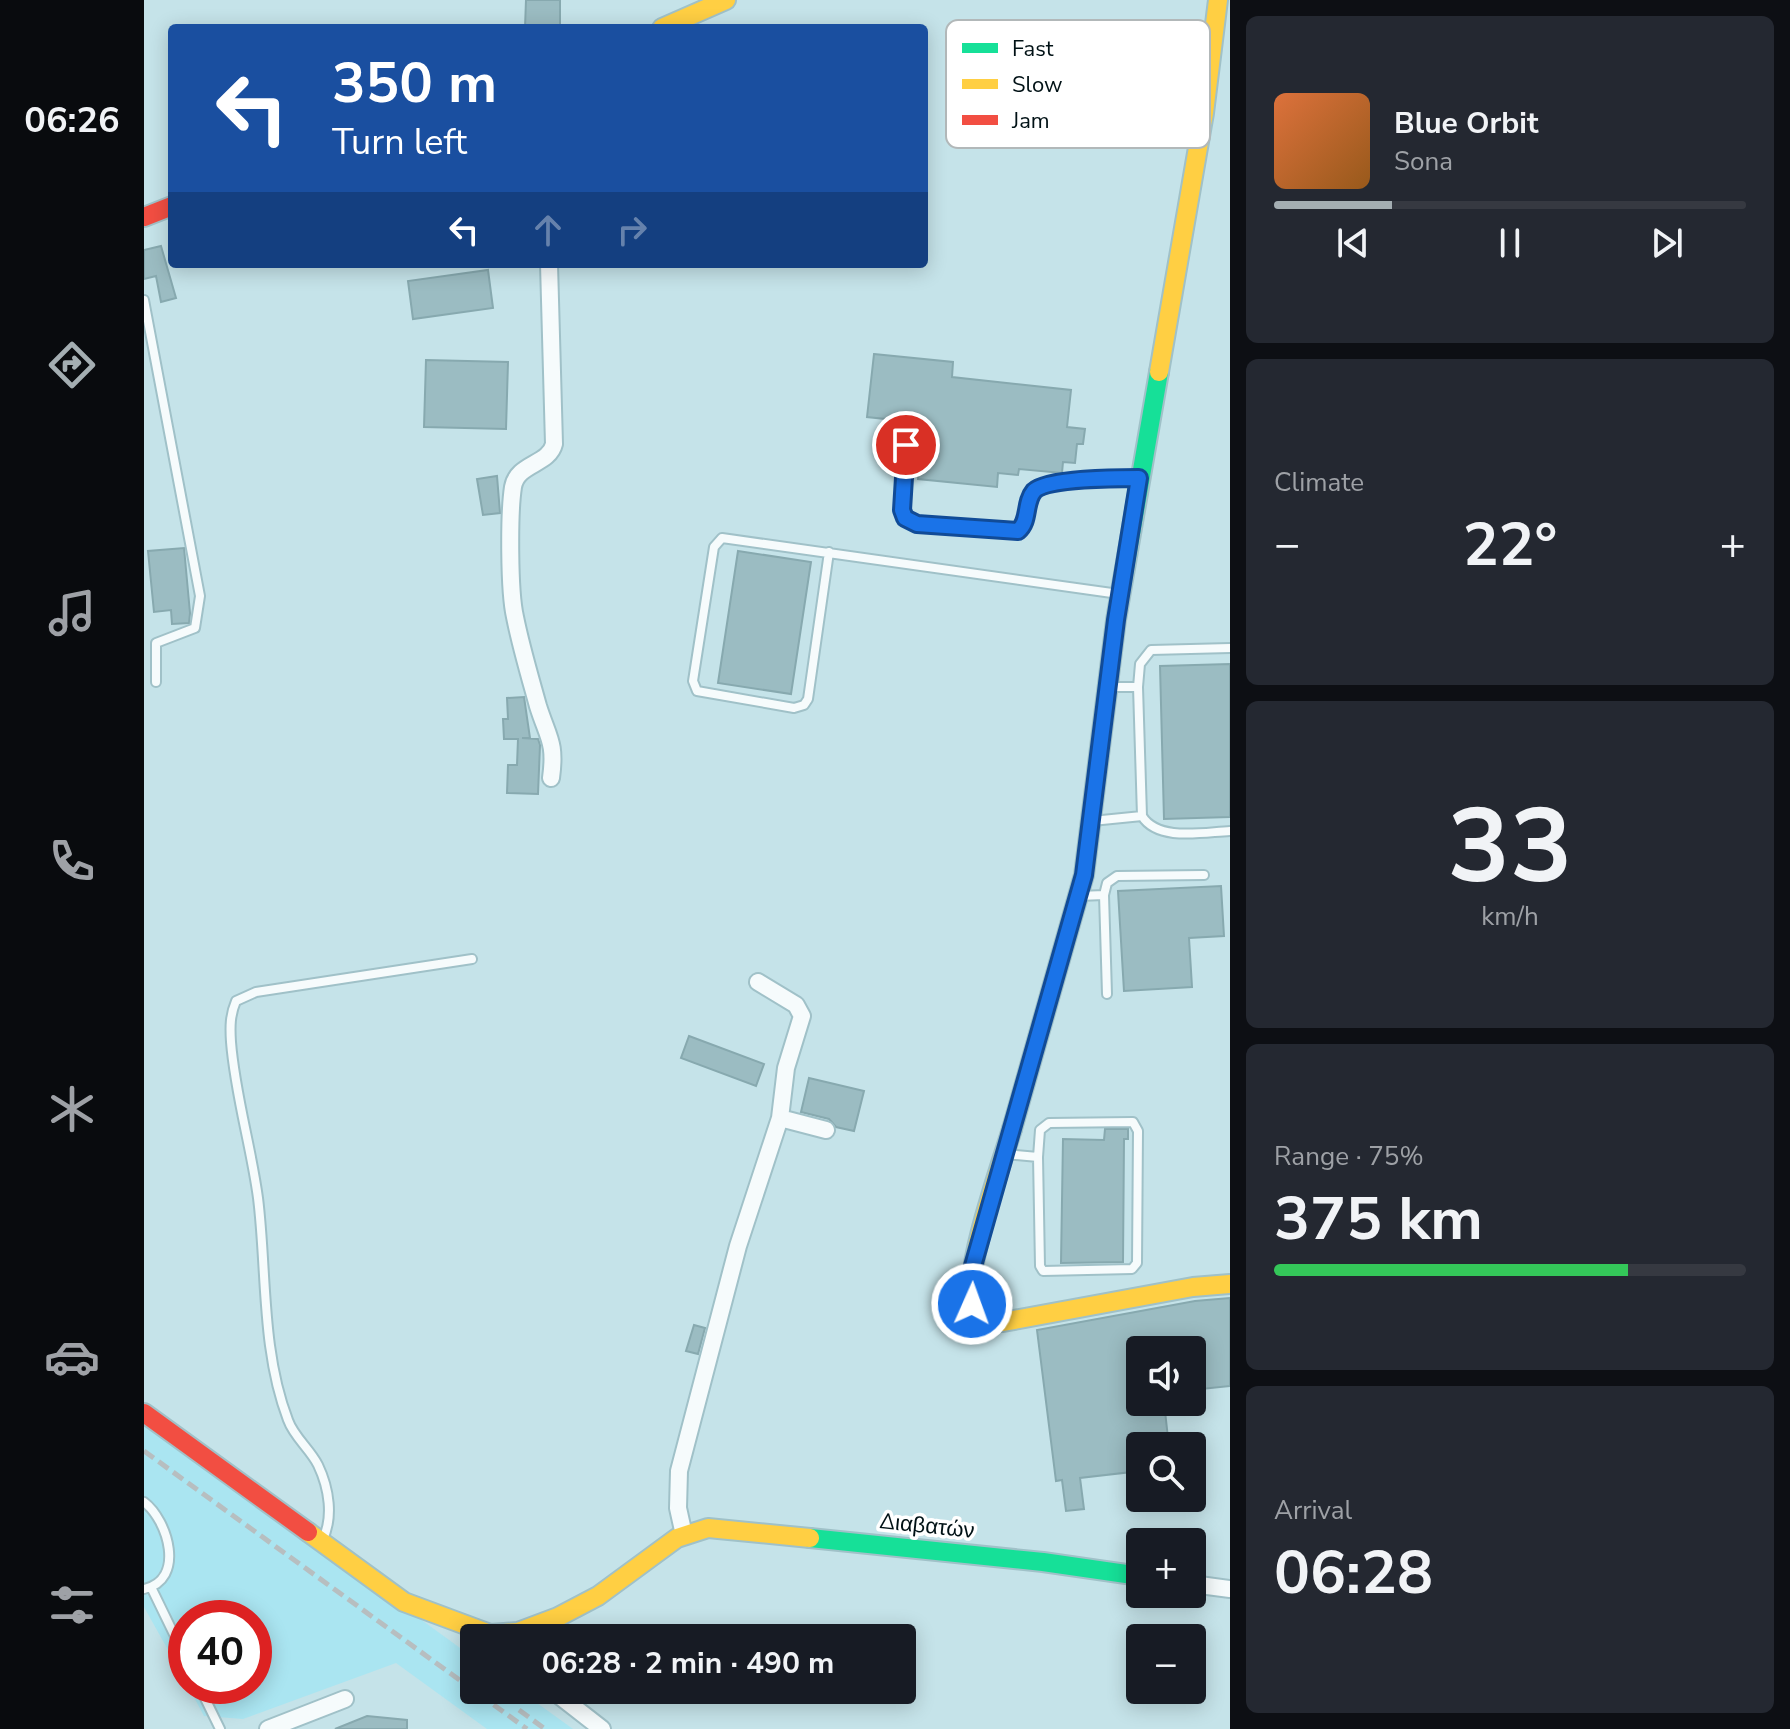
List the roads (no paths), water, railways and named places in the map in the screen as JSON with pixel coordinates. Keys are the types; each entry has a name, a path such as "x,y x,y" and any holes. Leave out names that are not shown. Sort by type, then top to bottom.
{"street":[{"path":"671,24 726,0"},
{"path":"1210,65 1218,0"},
{"path":"1198,148 1120,594 1078,896 971,1273 972,1304 987,1319 1003,1322 1193,1287 1230,1284"},
{"path":"144,217 168,208"},
{"path":"549,268 554,444 547,456 525,468 513,486 512,586 515,616 537,703 552,740 551,778"},
{"path":"539,1624 598,1596 684,1535 678,1508 679,1471 738,1246 780,1118 786,1068 799,1028 801,1010 758,982"},
{"path":"780,1118 826,1130"},
{"path":"144,1413 404,1602 461,1624"},
{"name":"Διαβατών","path":"684,1535 708,1528 969,1554 1126,1574"},
{"path":"1206,1586 1230,1589"},
{"path":"268,1729 345,1699"},
{"path":"570,1704 602,1729"}],"lane":[{"path":"144,300 159,365 200,596 195,628 156,643 156,682"},
{"path":"906,445 902,510 905,518 917,524 1018,531 1024,526 1030,498 1043,485 1139,478"},
{"path":"829,552 808,699 804,705 794,708 697,691 693,681 717,541 731,538 829,552 1120,594"},
{"path":"1230,648 1151,650 1140,664 1138,687 1142,816 1151,826 1169,831 1230,831"},
{"path":"1107,687 1138,687"},
{"path":"1090,821 1142,816"},
{"path":"1107,994 1104,895 1107,883 1117,876 1204,875"},
{"path":"1078,896 1104,895"},
{"path":"322,1542 329,1528 329,1499 318,1464 291,1428 280,1400 271,1351 257,1193 231,1047 231,1011 236,1001 256,992 472,959"},
{"path":"1128,1121 1135,1124 1138,1131 1137,1258 1132,1269 1043,1271 1040,1266 1038,1157 1040,1130 1045,1124 1128,1121"},
{"path":"1005,1154 1038,1157"},
{"path":"144,1502 160,1518 168,1547 166,1575 148,1588 168,1625"},
{"path":"208,1704 220,1729"}],"railway":[{"path":"144,1451 527,1729"},
{"path":"519,1710 545,1729"}]}
